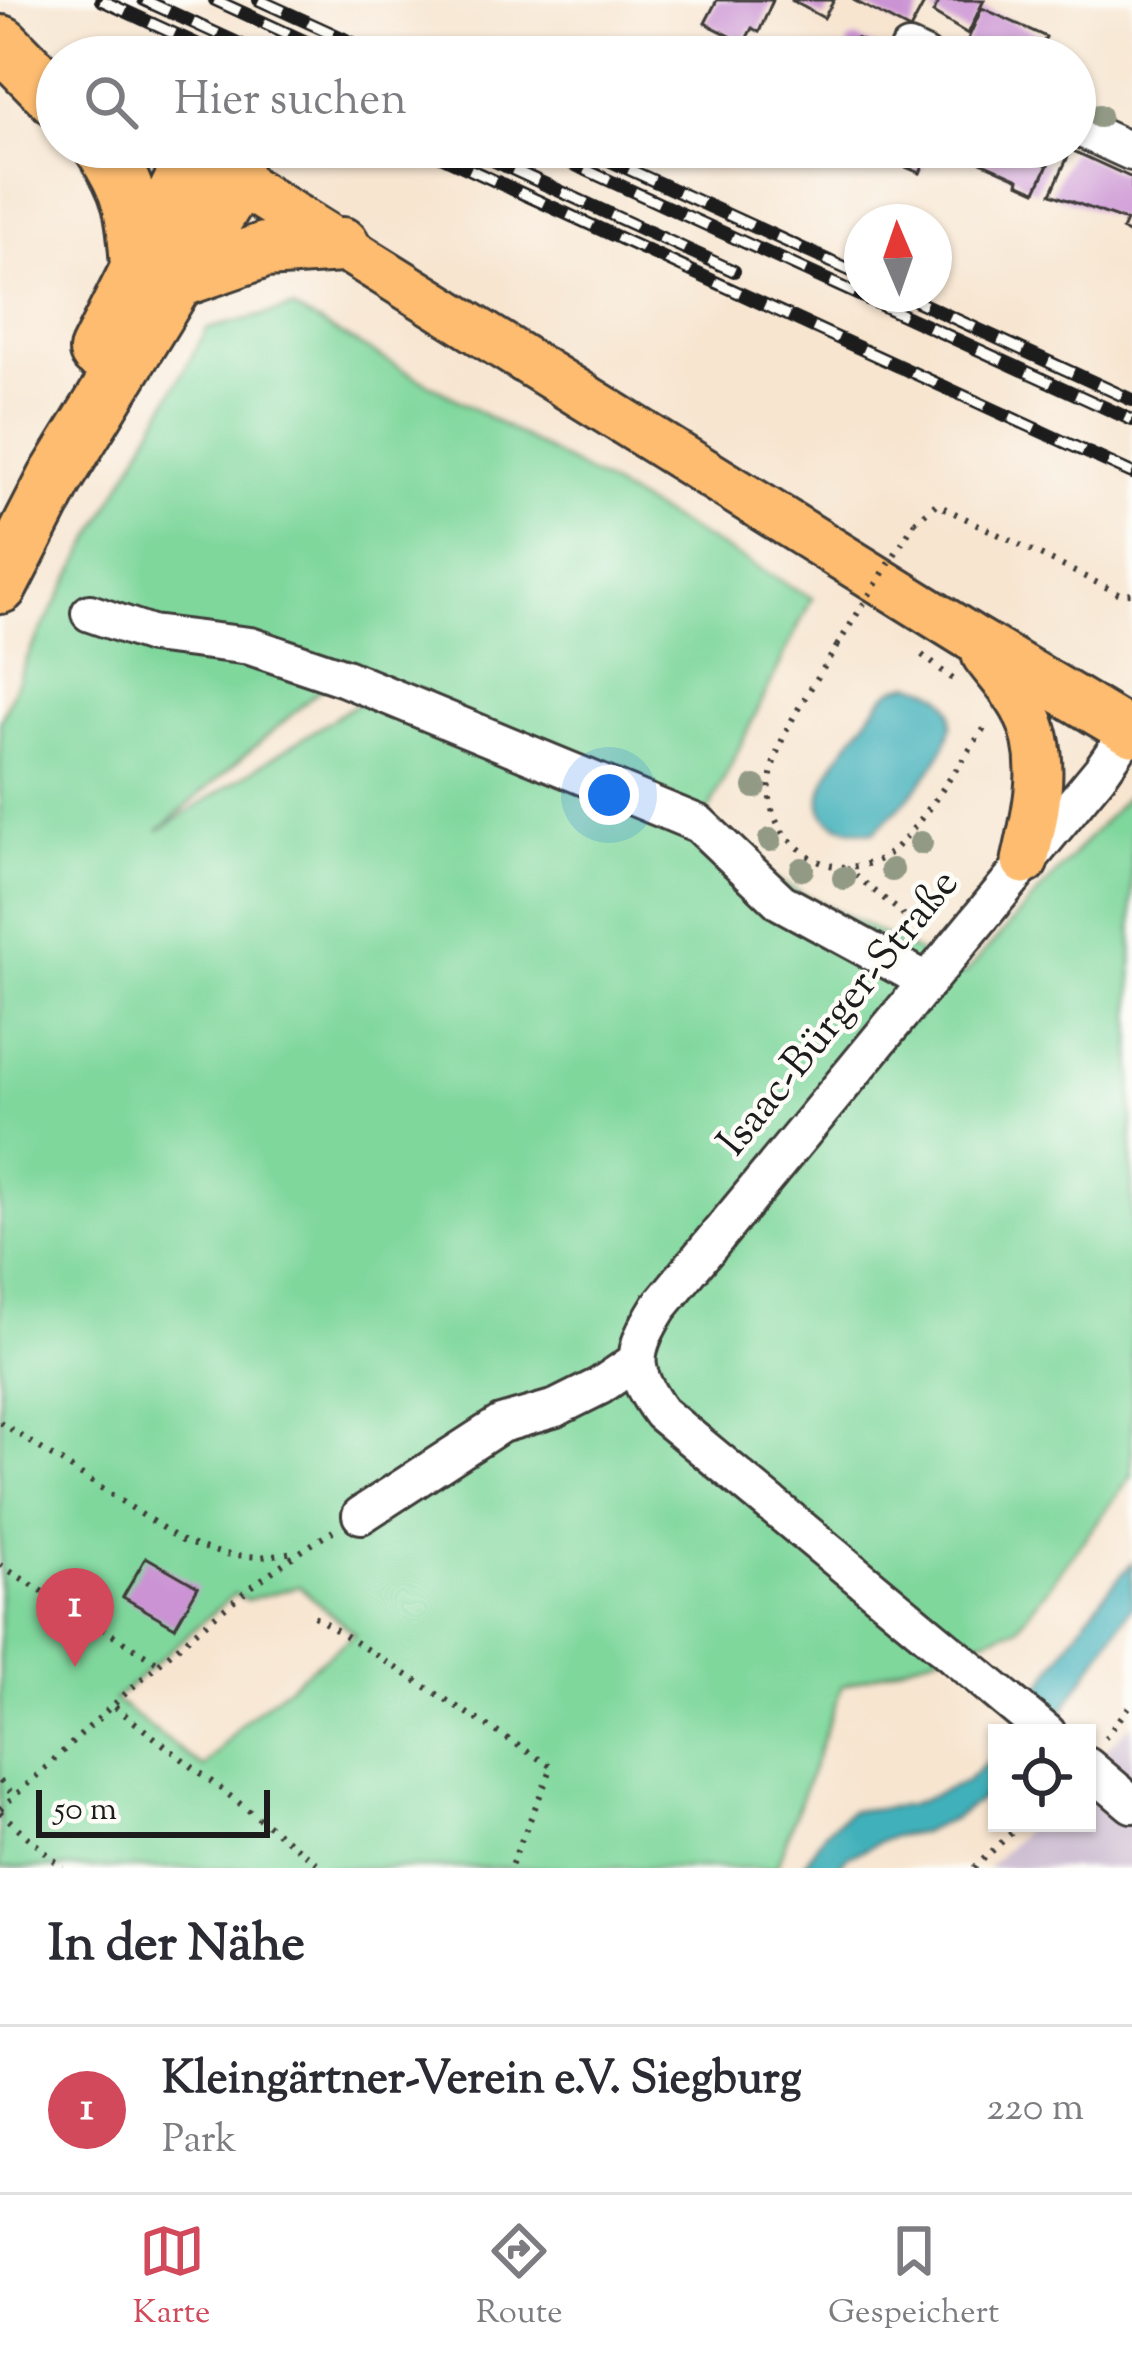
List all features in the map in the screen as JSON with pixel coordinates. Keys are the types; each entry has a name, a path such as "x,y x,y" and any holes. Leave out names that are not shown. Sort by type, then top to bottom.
{"highway":[{"path":"1,43 36,78"},
{"path":"116,168 157,275"},
{"path":"0,586 157,275 202,168"},
{"path":"0,539 157,275 265,250 342,245"}],"main road":[{"path":"1,43 36,63"},
{"path":"216,168 1131,732"},
{"path":"972,638 1024,708 1034,733 1040,790 1024,861"}],"street":[{"path":"1096,136 1132,152"},
{"path":"90,613 151,634 250,646 326,671 699,824 781,902 916,974"},
{"name":"Isaac-Bürger-Straße","path":"635,1362 643,1334 659,1307 916,974 1024,861 1131,732"},
{"path":"361,1515 501,1424 556,1408 601,1386 635,1362 642,1387 661,1413 1035,1724"},
{"path":"1096,1755 1132,1804"}],"path":[{"path":"991,719 905,840 881,859 846,868 823,864 791,844 771,814 768,784 775,754 915,521 936,504 1120,594 1132,592"},
{"path":"846,868 885,896 912,928 916,974"},
{"path":"0,1422 184,1542 242,1556 300,1551"},
{"path":"63,1868 0,1811 160,1664 300,1551 361,1515"},
{"path":"0,1565 160,1664"},
{"path":"314,1616 551,1767 510,1868"},
{"path":"1096,1753 1132,1703"},
{"path":"115,1707 323,1868"},
{"path":"1122,1717 1132,1725"},
{"path":"0,1781 14,1797"},
{"path":"974,1868 1012,1832"}],"shaded area":[{"path":"1132,1723 1132,1868 987,1868 1024,1832 1096,1832 1096,1760"}],"green space":[{"path":"293,308 812,598 706,816 345,668 158,831 361,701 688,836 964,975 1126,797 1132,802 1132,1476 1017,1628 842,1686 776,1868 0,1868 0,722 31,649 207,329","holes":["299,1586 355,1634 244,1721 204,1768 114,1700 234,1594 247,1600"]}],"water":[{"path":"910,684 938,694 950,710 950,730 942,752 908,798 874,832 829,820 821,793 836,760 883,697"},
{"path":"1132,1563 1132,1606 1054,1724 1016,1724 1083,1624"},
{"path":"988,1761 988,1794 954,1818 921,1833 894,1836 847,1857 837,1868 802,1868 825,1832 850,1811 910,1805 965,1782"}],"building":[{"path":"717,0 773,0 759,32 752,28 748,36 730,36 705,23"},
{"path":"791,0 834,0 824,18"},
{"path":"853,0 926,0 910,30"},
{"path":"940,0 984,0 968,34 933,13"},
{"path":"982,8 1044,36 969,36"},
{"path":"1096,161 1132,178 1132,235 1122,230 1126,221 1051,194 1063,168 1096,168"},
{"path":"994,168 1047,168 1036,191 1018,183 1019,179"},
{"path":"146,1557 198,1587 175,1627 123,1597"}],"railway":[{"path":"101,0 179,36"},
{"path":"144,0 222,36"},
{"path":"215,0 293,36"},
{"path":"259,0 338,36"},
{"path":"467,168 1132,473"},
{"path":"510,168 734,271"},
{"path":"582,168 1132,420"},
{"path":"626,168 844,268"},
{"path":"940,312 1132,400"}],"place":[{"name":"Kleingärtner-Verein e.V. Siegburg","path":"75,1667"}]}
